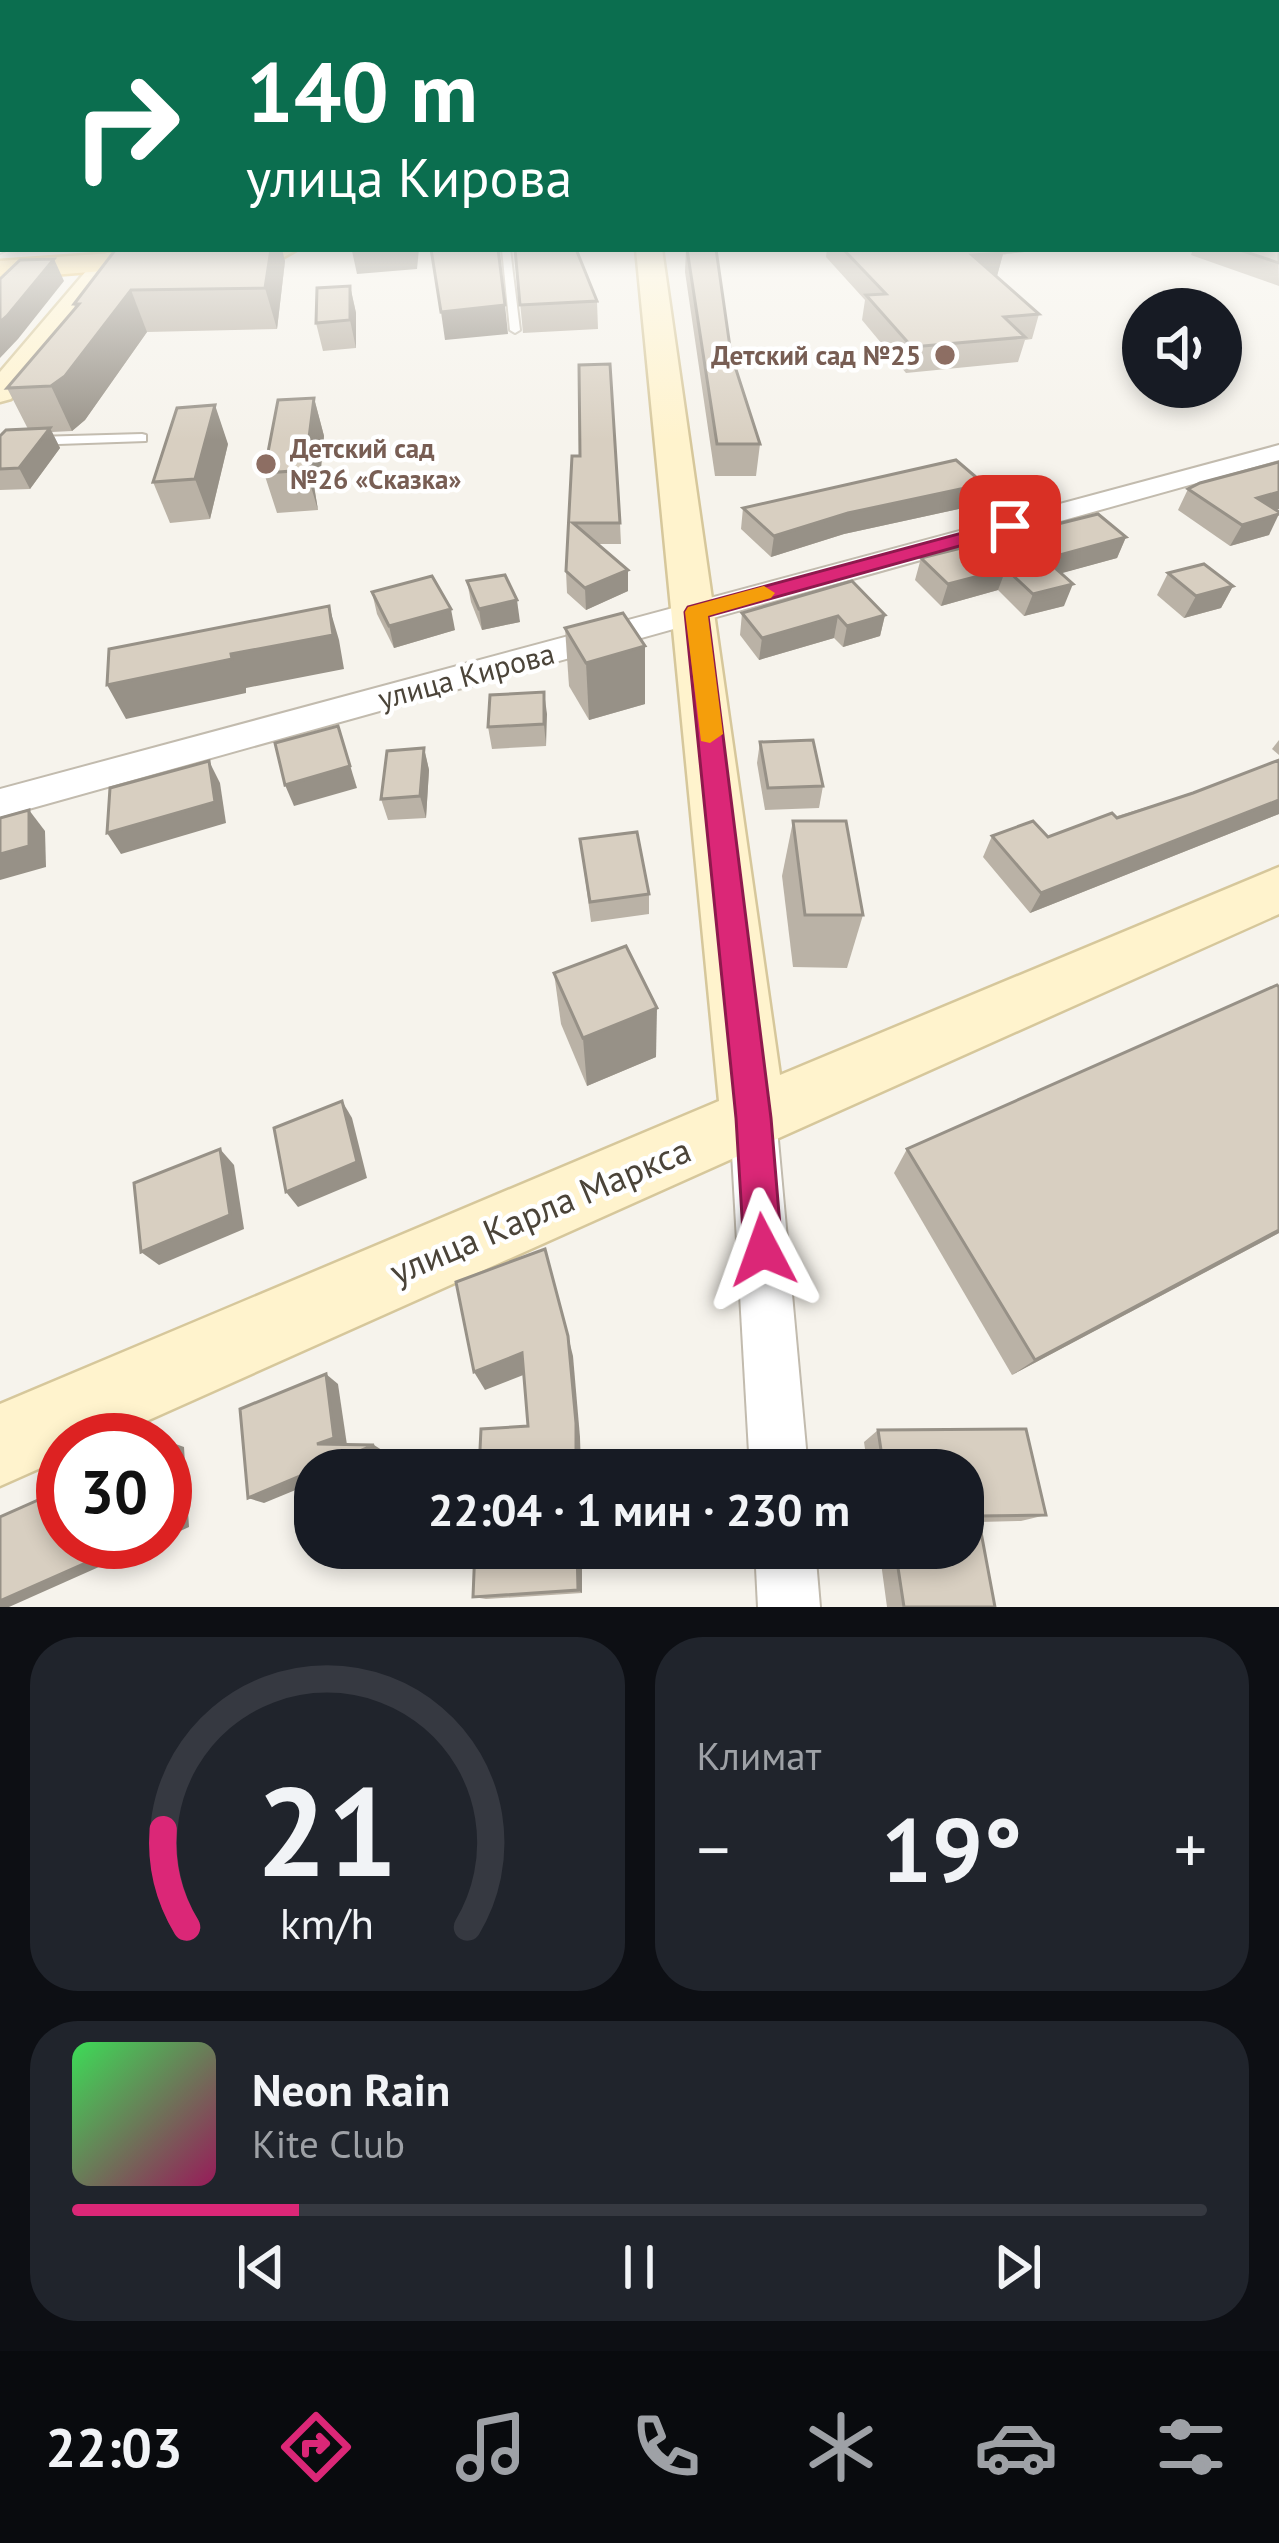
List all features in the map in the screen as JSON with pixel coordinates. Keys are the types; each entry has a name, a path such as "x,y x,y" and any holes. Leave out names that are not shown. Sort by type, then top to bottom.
{"street":[{"path":"0,392 85,290"},
{"path":"654,290 754,1118 778,1449"},
{"name":"улица Кирова","path":"0,802 1279,452"},
{"name":"улица Карла Маркса","path":"0,1445 1279,890"},
{"path":"786,1569 789,1607"}],"lane":[{"path":"511,290 515,330"},
{"path":"0,442 142,439"}],"building":[{"path":"0,290 28,290 7,316 0,322"},
{"path":"85,290 131,290 65,376 51,386 7,388 79,304 74,304"},
{"path":"317,290 350,290 350,320 316,323"},
{"path":"438,290 503,290 505,305 441,312"},
{"path":"519,290 593,290 597,301 520,305"},
{"path":"693,290 722,290 731,354 760,444 717,444"},
{"path":"882,290 1012,290 1039,314 1004,317 1025,337 912,347 866,295 886,294"},
{"path":"610,364 620,523 573,523 628,570 585,588 566,571 572,456 580,456 579,365"},
{"path":"314,398 309,438 302,440 306,470 264,473 278,400"},
{"path":"215,405 195,479 153,482 177,408"},
{"path":"50,428 19,468 0,469 0,436 6,430"},
{"path":"956,460 984,484 848,513 774,536 743,508"},
{"path":"1279,462 1279,492 1257,498 1279,514 1242,525 1188,489 1200,483"},
{"path":"1098,514 1126,537 1045,559 1073,584 1033,594 1006,569 948,584 921,558"},
{"path":"1204,564 1233,586 1196,596 1168,573"},
{"path":"505,575 517,600 479,609 467,581"},
{"path":"432,576 451,609 389,626 372,592"},
{"path":"852,581 885,615 847,626 838,616 762,638 742,613"},
{"path":"329,606 333,635 107,685 109,649"},
{"path":"623,613 645,646 586,663 565,628"},
{"path":"544,692 544,724 488,727 490,695"},
{"path":"338,726 350,766 285,785 275,743"},
{"path":"813,740 823,786 768,788 760,742"},
{"path":"424,748 420,796 381,799 387,751"},
{"path":"1279,760 1279,800 1041,893 992,836 1033,821 1048,837 1112,813 1117,818 1193,793"},
{"path":"209,761 215,802 107,833 110,788"},
{"path":"29,810 29,846 0,854 0,818"},
{"path":"793,821 846,821 863,915 805,915"},
{"path":"637,832 649,894 590,902 580,839"},
{"path":"626,946 657,1008 583,1038 554,973"},
{"path":"1277,985 1279,1230 1035,1360 907,1149"},
{"path":"342,1101 357,1162 286,1192 274,1128"},
{"path":"220,1149 230,1215 141,1252 134,1183"},
{"path":"545,1249 568,1336 576,1449 480,1449 481,1429 528,1426 522,1353 474,1372 456,1282"},
{"path":"326,1374 334,1438 317,1444 374,1445 294,1449 294,1479 248,1498 240,1409"},
{"path":"1026,1429 1046,1515 984,1516 984,1449 881,1449 878,1430"},
{"path":"36,1501 36,1569 72,1569 0,1601 0,1517"},
{"path":"984,1548 995,1607 904,1607 898,1569 984,1569"},
{"path":"474,1569 578,1569 578,1590 473,1597"}],"slow traffic":[{"path":"710,734 696,612 764,593"}],"place":[{"name":"Детский сад №25","path":"945,355"},
{"name":"Детский сад №26 «Сказка»","path":"266,464"}],"route":[{"path":"763,1250 754,1118 696,612 1010,526"}]}
